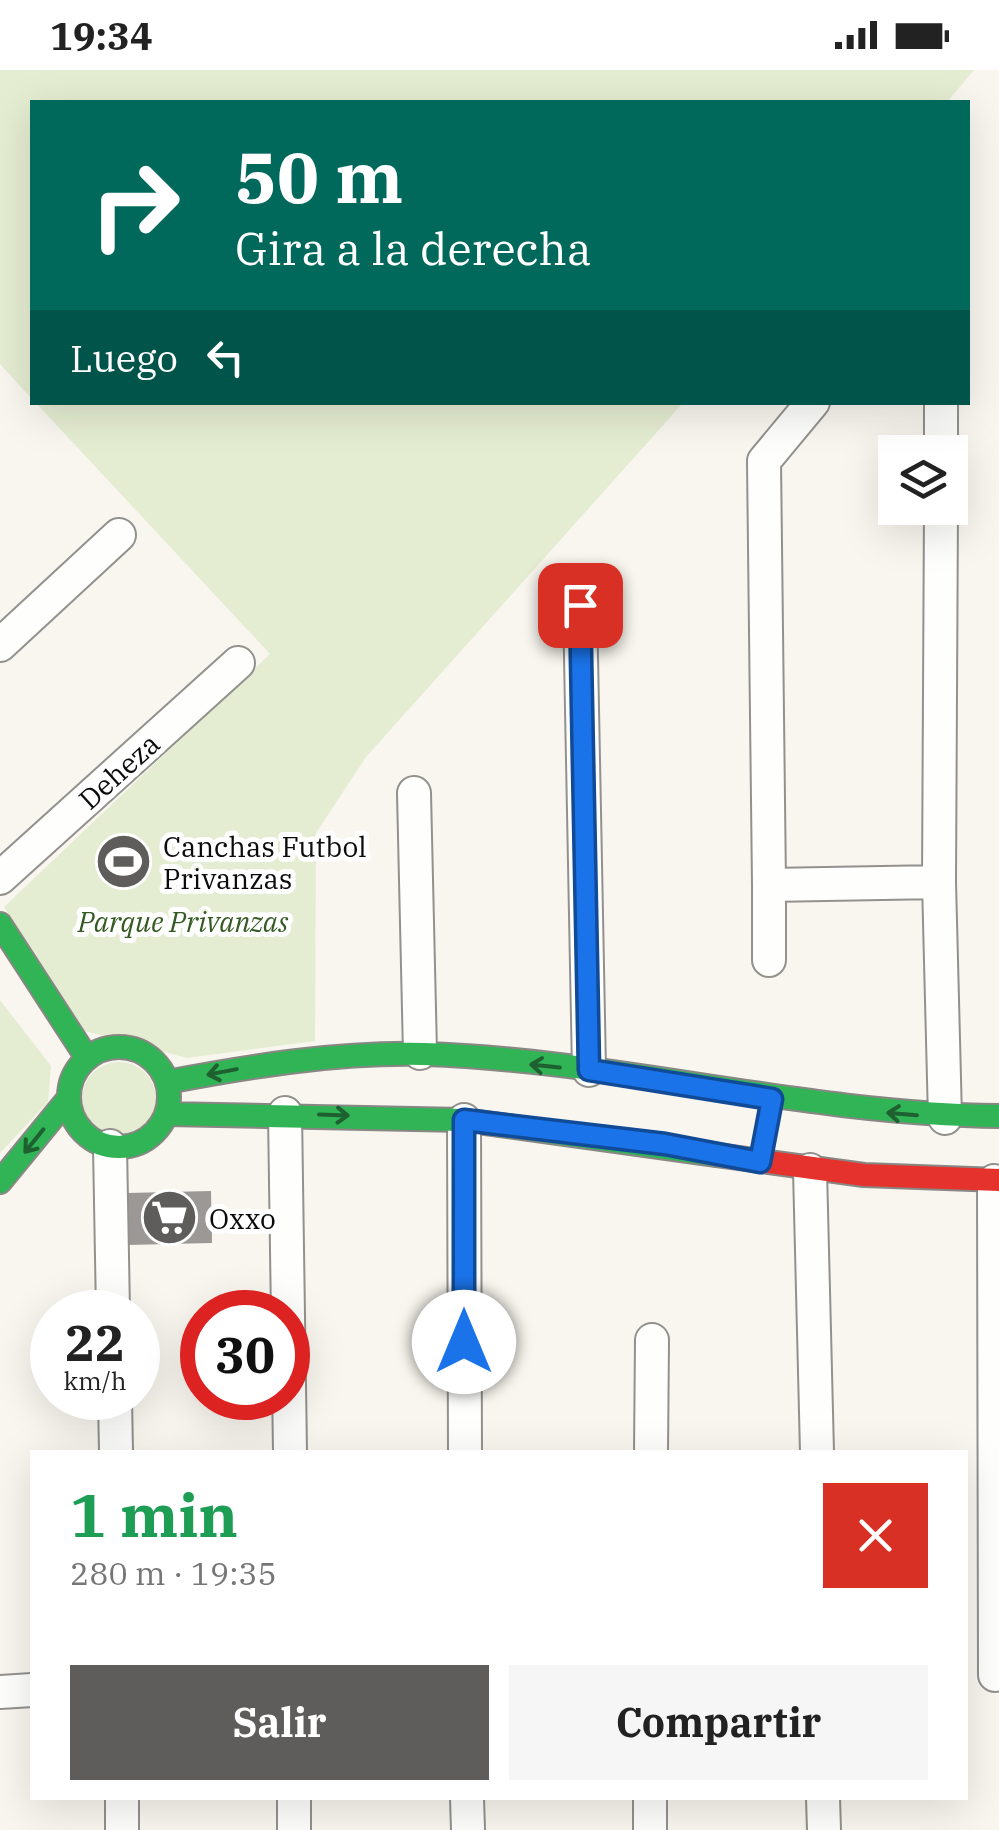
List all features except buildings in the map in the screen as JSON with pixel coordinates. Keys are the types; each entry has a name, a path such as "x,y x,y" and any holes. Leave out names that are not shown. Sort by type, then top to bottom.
{"street":[{"path":"770,960 764,462 811,405"},
{"path":"941,405 941,435"},
{"path":"940,525 939,882 945,1118"},
{"path":"0,644 118,535"},
{"path":"580,605 589,1070"},
{"name":"Deheza","path":"0,878 238,663"},
{"path":"414,793 420,1054"},
{"path":"769,885 939,882"},
{"path":"0,924 10,965 87,1058"},
{"path":"133,1049 148,1056 167,1082 167,1114 149,1138 124,1147 103,1144 0,1184 68,1099 76,1070 87,1058 101,1050 133,1049"},
{"path":"167,1082 293,1059 420,1054 589,1070 768,1117 999,1116"},
{"path":"68,1099 76,1124 103,1144"},
{"path":"167,1114 464,1120 665,1144 810,1170 996,1180 986,1676"},
{"path":"285,1114 290,1450"},
{"path":"760,1162 768,1117"},
{"path":"464,1120 465,1450"},
{"path":"103,1144 112,1290"},
{"path":"810,1170 816,1450"},
{"path":"651,1450 652,1340"},
{"path":"115,1420 116,1450"},
{"path":"0,1692 30,1690"},
{"path":"122,1800 122,1830"},
{"path":"294,1800 294,1830"},
{"path":"467,1800 468,1830"},
{"path":"650,1800 650,1830"},
{"path":"824,1800 824,1830"}],"green space":[{"path":"0,70 974,70 949,100 30,100 30,397 0,364"},
{"name":"Parque Privanzas","path":"38,405 681,405 366,757 316,833 315,1041 187,1058 85,1031 4,907 270,654"},
{"path":"0,1000 51,1066 48,1102 0,1153"},
{"path":"119,1062 145,1073 156,1099 145,1125 119,1136 93,1125 82,1099 93,1073"}],"traffic: fast":[{"path":"0,924 87,1058"},
{"path":"119,1047 147,1055 161,1069 169,1097 161,1125 147,1139 119,1147 91,1139 77,1125 69,1097 77,1069 91,1055 119,1047"},
{"path":"167,1082 295,1061 424,1054 567,1066 853,1106 999,1116"},
{"path":"0,1182 68,1099"},
{"path":"167,1114 463,1120 717,1155"}],"traffic: jam":[{"path":"717,1155 864,1175 999,1180"}],"place":[{"name":"Canchas Futbol Privanzas","path":"124,862"},
{"name":"Oxxo","path":"170,1218"}],"route":[{"path":"464,1342 464,1120 665,1144 760,1162 772,1099 589,1070 580,605"}]}
